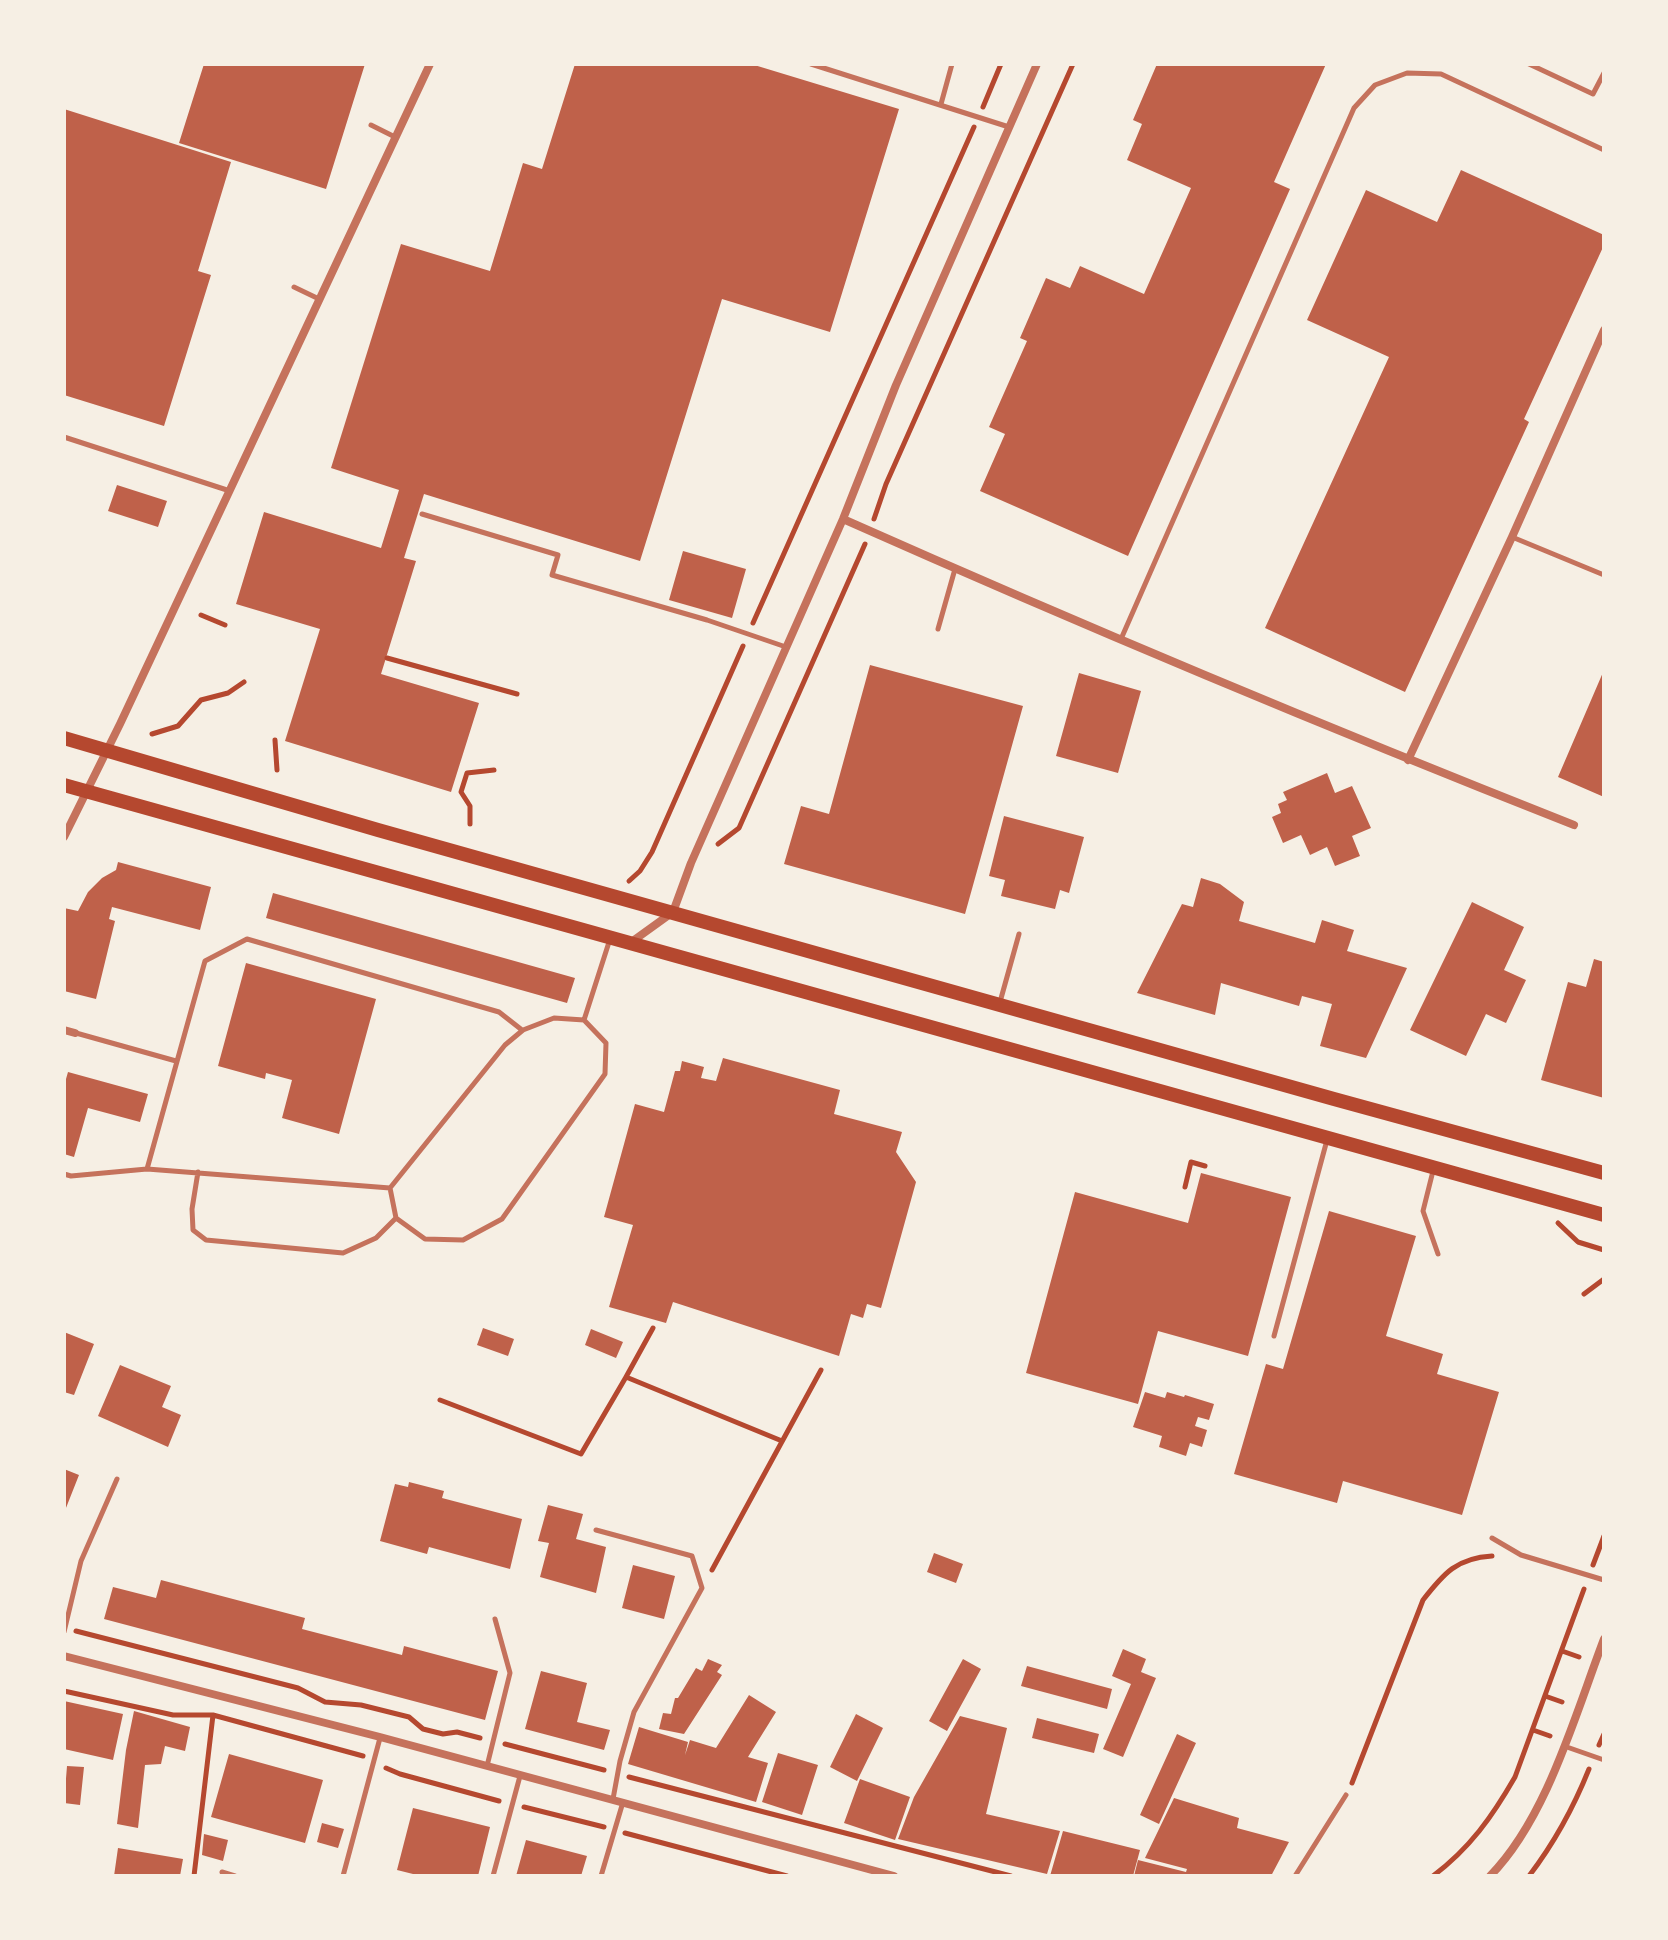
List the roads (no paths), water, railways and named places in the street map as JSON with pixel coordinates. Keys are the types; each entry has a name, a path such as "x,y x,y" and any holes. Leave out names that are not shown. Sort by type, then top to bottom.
{"main road":[{"path":"64,738 1604,1173"},
{"path":"64,785 1604,1215"}],"street":[{"path":"64,837 107,752 430,64"},
{"path":"629,943 673,912 691,863 843,519 896,385 1037,64"},
{"path":"1408,760 1604,330"},
{"path":"843,519 1120,640 1408,760 1574,825"},
{"path":"64,1030 75,1033"},
{"path":"1490,1876 1508,1857 1538,1808 1604,1639"},
{"path":"64,1656 380,1737 894,1876"}],"lane":[{"path":"811,64 1009,127"},
{"path":"941,104 952,64"},
{"path":"1529,64 1593,94 1604,73"},
{"path":"1120,640 1354,108 1375,85 1407,73 1441,74 1604,150"},
{"path":"371,125 396,137"},
{"path":"294,287 320,299"},
{"path":"64,437 230,491"},
{"path":"422,514 558,555 552,575 749,633 786,647"},
{"path":"1512,537 1604,575"},
{"path":"938,629 955,569"},
{"path":"1000,1003 1019,934"},
{"path":"584,1020 610,938"},
{"path":"147,1169 205,961 247,939 499,1012 523,1030"},
{"path":"554,1018 584,1020 606,1043 605,1074 502,1219 463,1240 425,1239 396,1218 390,1188 505,1045 523,1030 554,1018"},
{"path":"75,1033 176,1061"},
{"path":"1274,1336 1327,1138"},
{"path":"1433,1168 1423,1211 1438,1254"},
{"path":"64,1174 71,1176 147,1169 390,1188"},
{"path":"198,1172 192,1209 193,1230 206,1240 343,1253 376,1238 396,1218"},
{"path":"64,1630 81,1561 117,1479"},
{"path":"596,1530 692,1556 702,1588 634,1712 613,1799"},
{"path":"1492,1538 1521,1555 1604,1580"},
{"path":"487,1766 510,1673 495,1619"},
{"path":"343,1876 380,1737"},
{"path":"1563,1746 1604,1760"},
{"path":"493,1876 520,1775"},
{"path":"1295,1876 1346,1795"},
{"path":"601,1876 623,1802"},
{"path":"222,1872 235,1876"}]}
